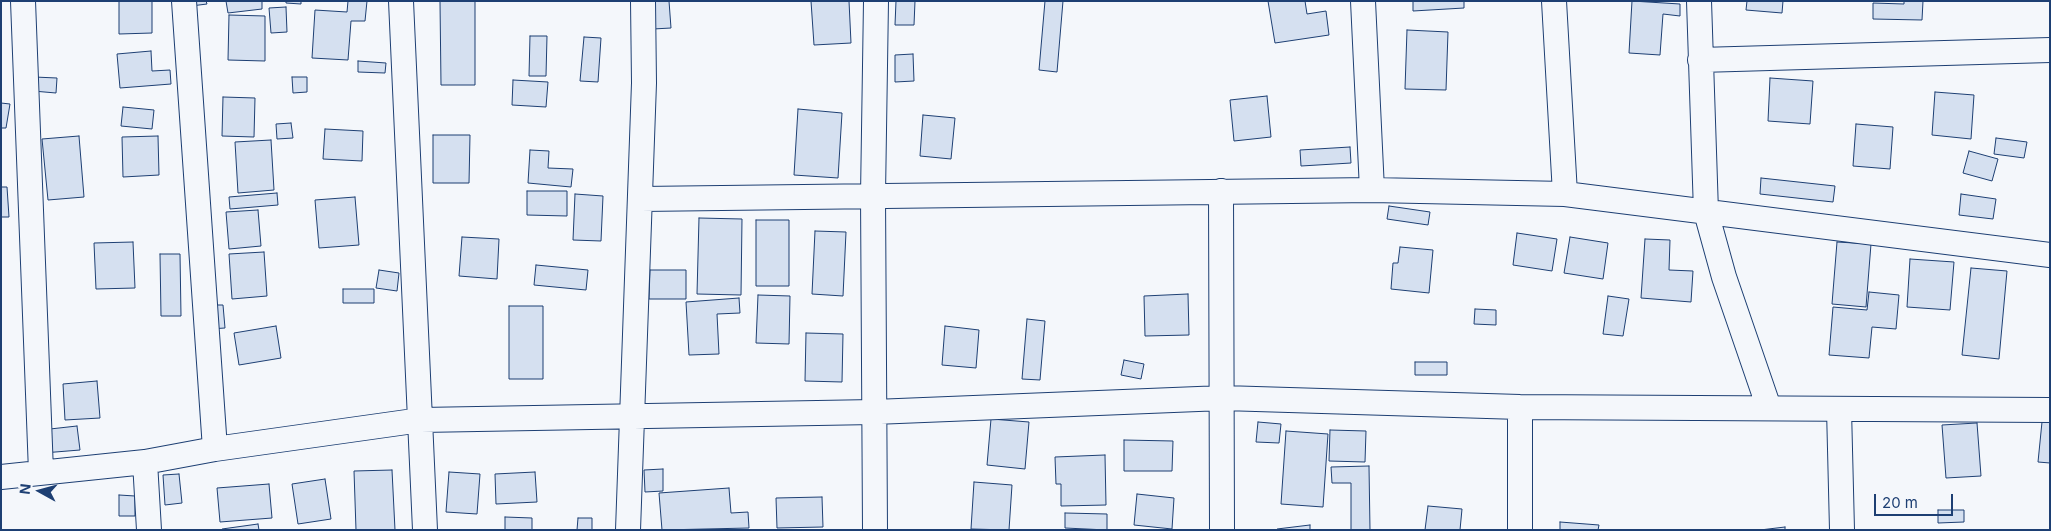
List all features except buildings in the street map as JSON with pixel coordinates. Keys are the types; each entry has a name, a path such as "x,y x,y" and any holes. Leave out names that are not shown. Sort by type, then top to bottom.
{"street":[{"path":"23,1 41,472"},
{"path":"184,1 215,449"},
{"path":"401,1 425,530"},
{"path":"628,530 641,199 644,82 643,1"},
{"path":"875,530 872,195 876,1"},
{"path":"1363,1 1372,190"},
{"path":"1554,1 1565,194"},
{"path":"1699,1 1706,212 1724,277 1769,408"},
{"path":"1700,60 2050,50"},
{"path":"641,199 1372,190 1565,194 2050,254"},
{"path":"1221,192 1222,530"},
{"path":"1,477 145,462 215,449 421,420 874,412 1223,398 1520,407 2050,410"},
{"path":"1520,407 1520,530"},
{"path":"1839,409 1842,530"},
{"path":"145,462 149,530"}]}
